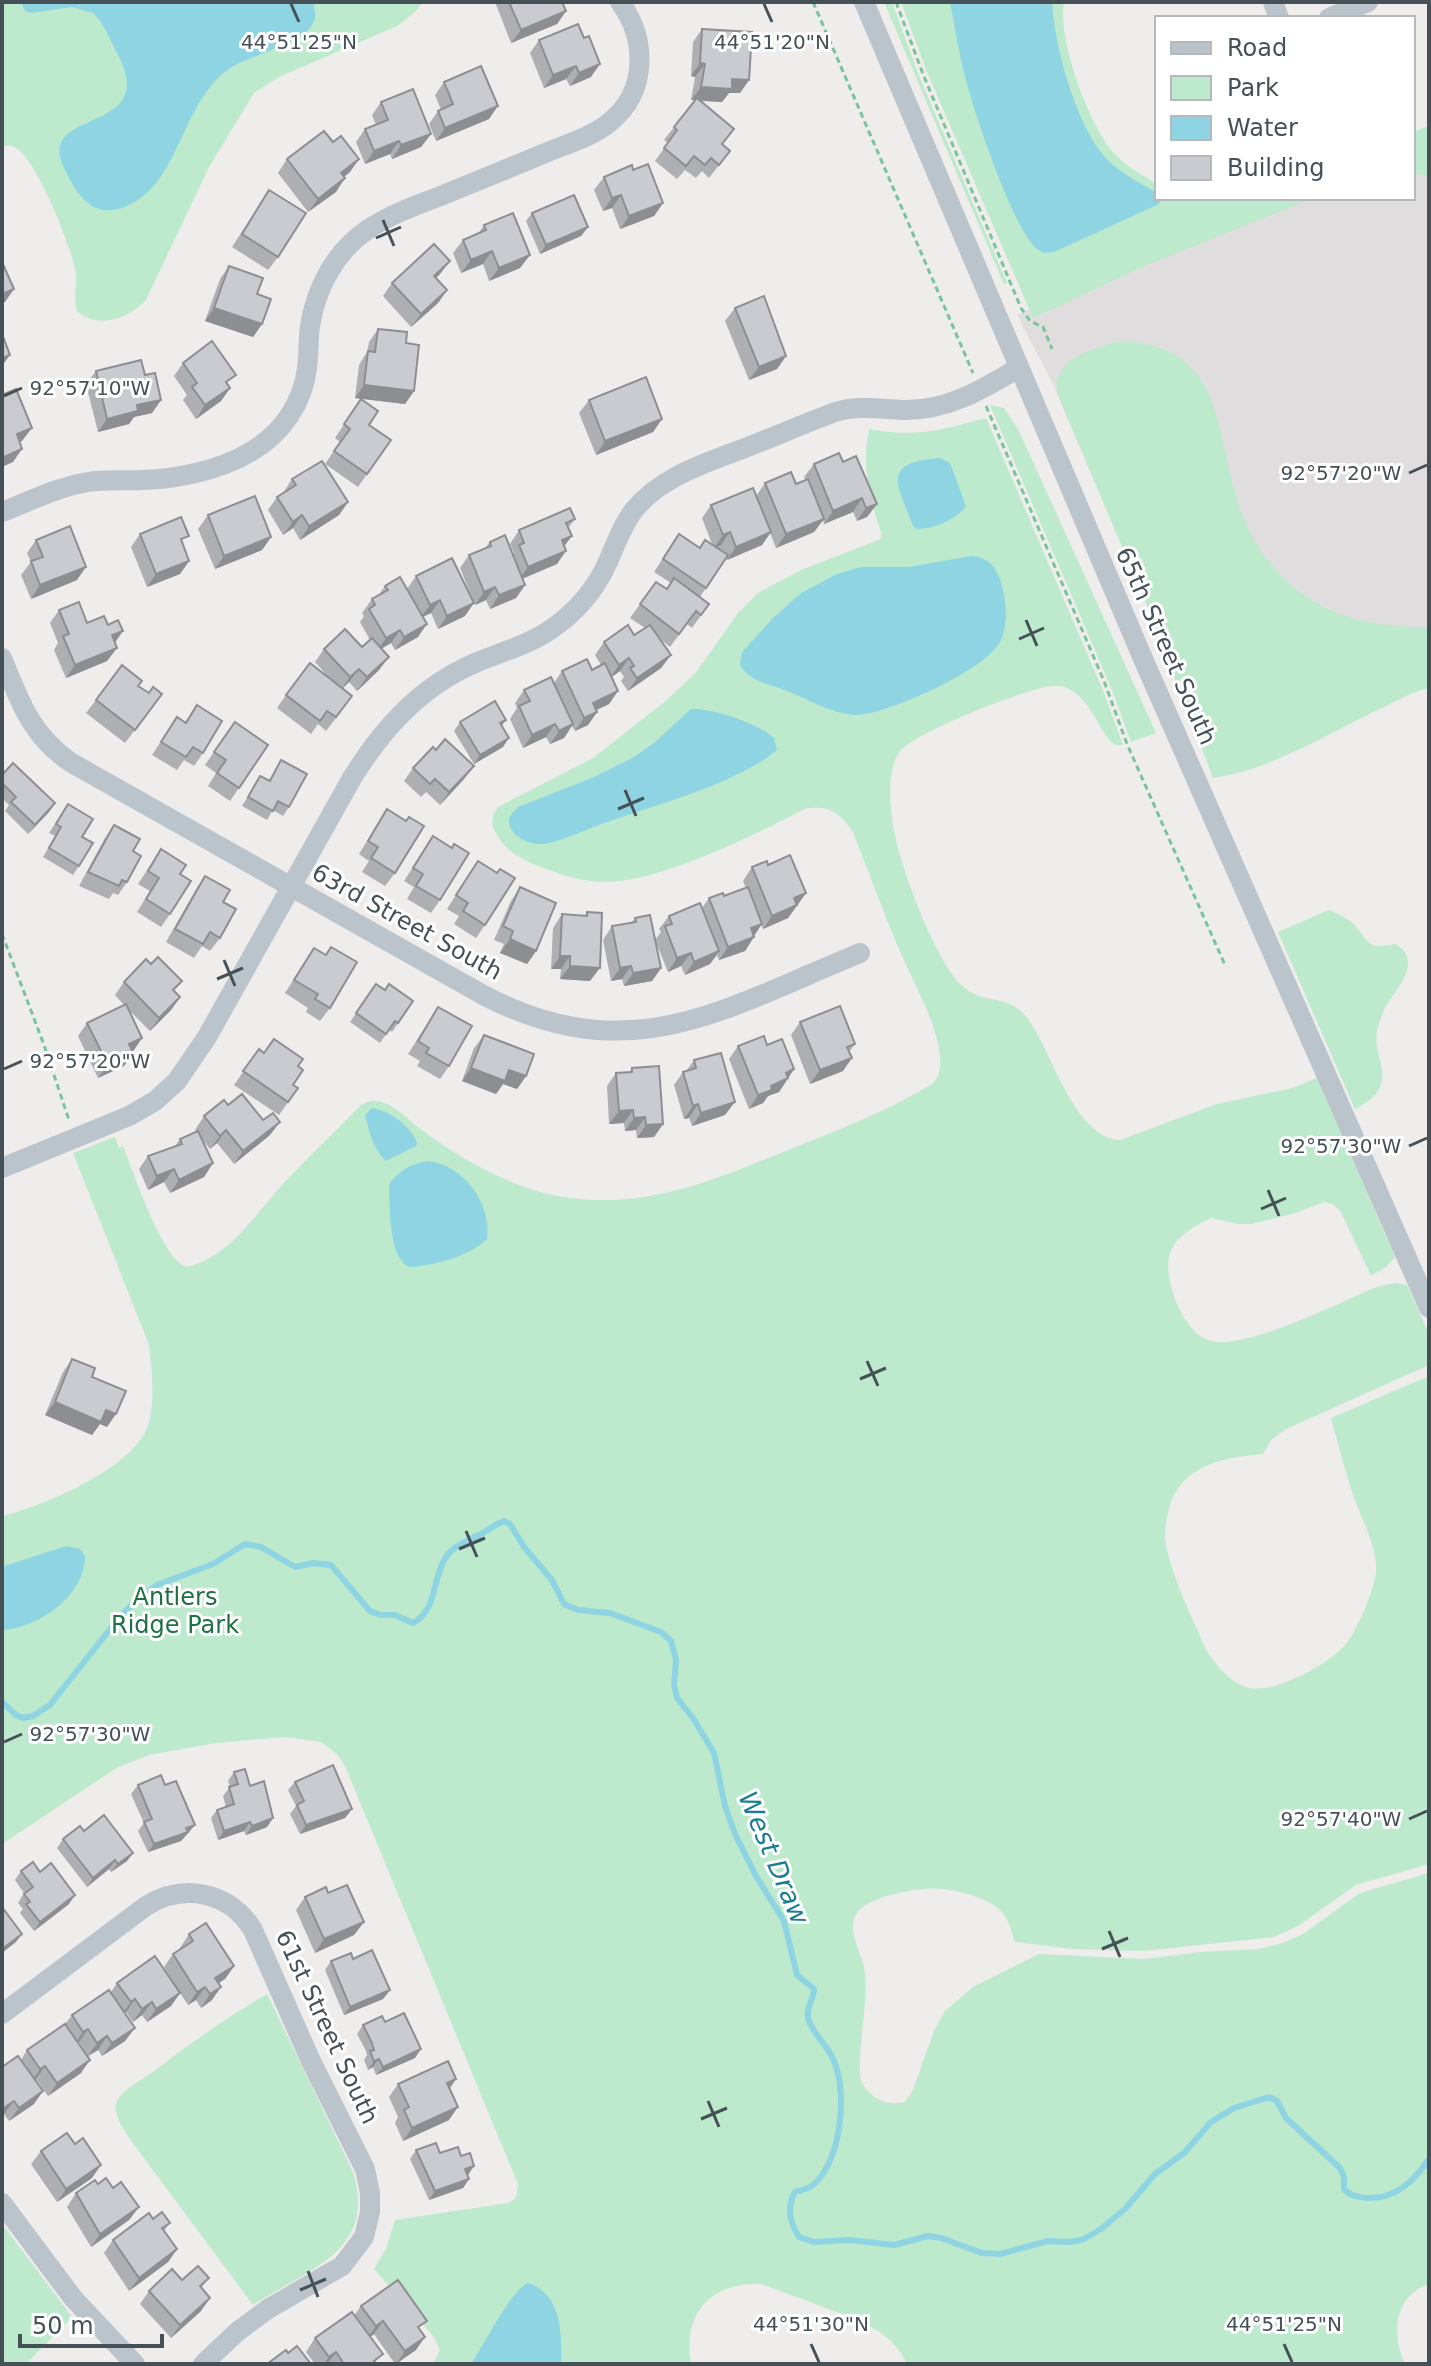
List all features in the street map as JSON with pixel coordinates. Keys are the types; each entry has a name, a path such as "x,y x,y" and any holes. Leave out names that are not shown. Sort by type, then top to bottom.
{"street":[{"path":"2,512 77,484 159,479 203,470 238,459 269,439 292,412 301,394 311,322 319,292 337,259 356,238 392,215 585,137 617,115 635,85 640,54 634,25 620,2"},
{"name":"65th Street South","path":"864,2 1018,368 1429,1308"},
{"path":"1334,16 1368,2"},
{"path":"2,1168 129,1116 170,1088 202,1047 362,761 400,713 455,672 529,643 563,621 583,601 599,578 629,517 655,490 695,468 835,412 861,407 913,410 946,404 988,387 1018,368"},
{"name":"63rd Street South","path":"2,658 31,723 44,741 61,756 510,1009 548,1023 580,1030 624,1032 681,1024 860,953"},
{"name":"61st Street South","path":"2,2014 146,1906 167,1895 194,1892 219,1898 239,1912 253,1930 310,2059 365,2169 370,2193 369,2219 358,2247 338,2269 268,2309 237,2332 203,2364"},
{"path":"2,2203 73,2298 135,2364"}],"path":[{"path":"813,2 967,360"},
{"path":"896,2 1021,308 1028,320 1043,327 1052,349"},
{"path":"989,415 1104,681 1127,744 1225,965"},
{"path":"2,934 70,1124"}],"shaded area":[{"path":"1429,144 1429,673 1192,725 1146,603 1054,386 1017,315 1295,200 1415,200 1415,150"}],"green space":[{"path":"2,2 423,2 397,26 281,76 254,93 209,167 146,300 131,312 103,321 85,317 77,311 76,274 52,205 23,154 13,146 2,146"},
{"path":"884,2 892,2 919,76 1007,283 1004,284"},
{"path":"901,2 1064,2 1065,37 1076,79 1093,120 1111,150 1132,169 1155,183 1155,200 1308,200 1142,267 1033,318 927,72"},
{"path":"1429,126 1429,175 1415,174 1415,131"},
{"path":"1120,341 1156,347 1181,359 1199,378 1212,401 1243,517 1259,548 1281,575 1308,598 1350,618 1429,628 1429,688 1258,767 1213,778 1146,603 1057,393 1057,381 1068,363 1098,347"},
{"path":"990,405 1004,408 1019,431 1156,733 1131,742 1112,690"},
{"name":"Antlers Ridge Park","path":"986,418 1104,693 1123,745 1110,741 1076,693 1058,686 1038,689 995,704 923,735 898,754 892,770 892,817 902,863 931,938 955,978 975,994 1008,1003 1024,1014 1078,1111 1104,1136 1120,1140 1217,1104 1292,1088 1317,1078 1395,1257 1371,1276 1341,1212 1333,1204 1324,1202 1251,1224 1211,1218 1182,1236 1170,1253 1169,1277 1177,1304 1201,1336 1211,1341 1227,1342 1271,1332 1379,1286 1395,1283 1407,1285 1429,1334 1429,1365 1286,1429 1271,1440 1263,1454 1219,1461 1194,1473 1175,1493 1169,1508 1166,1545 1178,1585 1206,1650 1228,1677 1246,1687 1270,1687 1298,1677 1326,1661 1345,1645 1355,1630 1376,1572 1372,1543 1353,1495 1331,1418 1429,1376 1429,1864 1356,1885 1298,1926 1274,1937 1143,1951 1073,1949 1015,1942 999,1909 979,1898 956,1891 922,1889 883,1897 862,1908 853,1921 866,1986 860,2077 867,2090 877,2098 890,2103 905,2102 913,2090 934,2031 945,2011 973,1987 1039,1954 1144,1959 1259,1949 1303,1934 1360,1893 1429,1873 1429,2284 1409,2297 1399,2317 1398,2341 1405,2364 907,2364 891,2342 870,2326 761,2284 728,2288 704,2304 691,2330 691,2364 433,2364 440,2350 434,2337 374,2269 386,2249 395,2220 508,2203 516,2198 518,2184 345,1766 337,1754 321,1742 286,1737 216,1743 149,1755 118,1767 2,1844 2,1516 63,1494 109,1469 141,1438 149,1422 152,1403 148,1342 73,1153 115,1137 119,1148 123,1146 141,1194 167,1248 186,1267 201,1262 228,1245 302,1164 361,1105 369,1102 389,1105 457,1154 493,1174 551,1195 600,1200 656,1195 709,1181 862,1120 932,1084 940,1071 940,1060 931,1019 898,947 853,832 834,812 807,808 736,843 681,865 629,880 606,882 568,876 524,859 504,845 492,822 498,807 593,758 667,700 697,671 738,613 758,593 801,570 881,539 868,482 866,457 869,429 915,433"},
{"path":"1329,910 1351,922 1372,945 1396,944 1405,952 1408,961 1403,980 1386,1007 1377,1030 1381,1083 1372,1098 1355,1109 1278,932"},
{"path":"267,1994 353,2172 358,2199 355,2222 346,2240 332,2255 315,2269 253,2305 135,2146 121,2125 116,2107 119,2097 132,2086"},
{"path":"2,2224 72,2317 26,2364 2,2364"}],"water":[{"path":"21,2 313,2 315,17 307,31 298,37 232,67 218,78 197,106 156,183 142,197 125,207 106,210 88,203 77,191 64,168 60,148 66,135 113,109 124,96 126,77 115,49 93,13 72,7 31,13 25,11"},
{"path":"950,2 1052,2 1062,61 1084,124 1104,156 1122,172 1155,191 1155,200 1160,200 1159,204 1054,252 1037,249 1017,220 1007,196 986,143 964,71"},
{"path":"940,458 950,463 966,506 944,523 917,529 902,498 898,478 901,470 908,465"},
{"path":"972,556 987,561 999,577 1005,604 1003,635 991,653 976,665 934,689 889,708 855,715 831,710 756,680 740,665 742,652 774,617 801,593 837,574 861,567 909,567"},
{"path":"691,709 722,714 757,727 774,738 777,750 761,762 719,783 559,840 532,843 513,832 509,821 518,807 592,778 634,757"},
{"path":"372,1108 386,1112 405,1125 414,1137 416,1146 386,1161 368,1128 365,1115"},
{"path":"428,1161 453,1170 473,1188 485,1213 487,1239 451,1259 409,1267 397,1253 394,1242 389,1185 406,1168"},
{"path":"66,1546 80,1549 85,1556 83,1571 68,1596 44,1616 16,1628 2,1630 2,1567"},
{"path":"528,2283 539,2288 554,2306 560,2328 561,2364 471,2364 513,2296"}],"building":[{"path":"509,2 562,2 566,11 521,30"},
{"path":"578,24 584,38 589,36 600,64 579,73 576,66 553,75 539,40"},
{"path":"702,29 752,32 749,80 732,79 732,89 701,87 705,64 700,63"},
{"path":"481,66 498,106 445,128 438,111 453,104 444,82"},
{"path":"413,89 431,134 401,145 399,141 374,151 365,129 388,120 381,102"},
{"path":"697,98 734,129 722,144 730,151 719,165 711,158 705,165 694,156 686,166 664,148 677,130 674,127"},
{"path":"324,131 333,142 341,136 359,159 341,173 345,178 318,199 287,159"},
{"path":"648,164 663,203 629,216 621,195 612,198 604,177 632,165 633,170"},
{"path":"269,190 306,213 278,257 242,234"},
{"path":"574,195 588,227 546,245 532,213"},
{"path":"513,213 530,255 499,268 492,251 471,260 463,240 486,230 484,225"},
{"path":"434,244 450,261 434,276 447,290 421,314 392,283"},
{"path":"2,262 14,289 2,294"},
{"path":"229,266 263,278 257,294 271,299 262,324 214,308"},
{"path":"764,296 786,356 759,367 735,308"},
{"path":"378,329 407,332 406,343 419,345 414,391 364,385 368,351 375,352"},
{"path":"2,334 10,355 2,358"},
{"path":"212,341 236,375 226,382 230,388 205,405 192,387 197,383 183,363"},
{"path":"141,360 145,375 155,373 161,400 137,405 138,411 107,419 96,371"},
{"path":"646,377 662,419 605,441 589,400"},
{"path":"16,389 32,428 17,434 22,449 2,458 2,395"},
{"path":"361,399 378,411 369,425 391,440 367,474 334,451 350,429 344,424"},
{"path":"839,453 843,462 856,456 877,504 866,508 862,498 833,511 814,464"},
{"path":"322,461 348,502 309,526 302,515 293,522 277,497 296,485 292,479"},
{"path":"791,472 796,484 808,479 824,519 786,534 765,483"},
{"path":"753,488 771,532 736,547 730,532 723,535 711,505"},
{"path":"255,496 271,537 224,556 208,515"},
{"path":"570,508 575,519 566,523 572,536 562,540 566,551 528,567 519,545 524,543 519,530"},
{"path":"181,517 189,536 181,539 189,561 156,574 140,534"},
{"path":"70,526 86,567 40,585 31,561 43,557 36,540"},
{"path":"679,534 700,548 705,540 728,555 706,588 663,559"},
{"path":"505,535 525,585 499,595 495,587 484,592 469,555 491,546 490,542"},
{"path":"452,558 474,603 447,616 440,600 430,605 416,576"},
{"path":"400,577 427,624 404,637 400,630 386,638 369,609 375,605 372,599 388,590 385,586"},
{"path":"674,578 709,604 701,615 696,611 679,634 640,604 656,582 667,589"},
{"path":"79,602 87,623 104,616 108,625 118,620 123,631 112,635 117,648 75,665 63,636 69,634 59,610"},
{"path":"628,625 634,635 650,625 671,655 637,678 630,668 634,666 629,658 619,665 604,642"},
{"path":"345,629 362,647 372,638 389,657 367,677 359,669 350,677 324,649"},
{"path":"587,659 592,670 605,663 618,691 593,703 597,712 584,718 562,671"},
{"path":"310,663 352,696 336,717 327,711 320,721 286,695"},
{"path":"122,665 142,681 138,686 149,693 153,687 162,694 135,730 96,700"},
{"path":"551,677 573,724 559,731 555,724 532,735 519,706 530,701 524,690"},
{"path":"495,701 506,720 500,723 509,738 480,755 460,722"},
{"path":"197,705 222,721 203,753 193,747 186,757 161,742 177,717 186,723"},
{"path":"235,722 268,745 239,788 217,773 226,760 214,752"},
{"path":"445,739 474,766 449,792 435,779 430,784 413,768"},
{"path":"281,760 307,774 289,807 278,801 273,811 248,797 260,776 270,781"},
{"path":"13,763 55,803 35,825 11,802 16,797 2,783 2,775"},
{"path":"68,804 93,819 82,837 93,843 79,866 49,848 61,827 56,824"},
{"path":"387,809 406,821 409,817 424,826 395,873 371,858 378,847 368,841"},
{"path":"114,825 140,839 133,851 141,856 127,882 122,880 119,886 88,872"},
{"path":"433,836 452,848 454,844 469,853 440,900 416,886 423,874 413,868"},
{"path":"161,849 186,865 180,874 191,881 170,914 146,899 159,878 148,871"},
{"path":"790,855 806,893 794,898 797,905 772,916 752,867 767,861 768,865"},
{"path":"478,861 497,873 500,869 515,878 485,925 463,911 468,903 456,895"},
{"path":"205,876 230,890 223,902 236,909 220,938 210,932 203,944 175,929"},
{"path":"520,887 556,903 536,951 510,939 513,931 503,926"},
{"path":"748,887 762,924 751,928 754,937 728,947 709,898"},
{"path":"700,903 719,951 694,962 691,953 677,958 665,926 672,924 669,916"},
{"path":"587,912 602,913 600,968 570,966 570,956 560,956 562,914 587,916"},
{"path":"650,915 661,968 633,973 631,966 620,968 612,926 636,922 635,918"},
{"path":"331,947 357,962 330,1008 315,999 318,994 294,980 314,948 326,955"},
{"path":"158,957 182,981 173,990 180,997 159,1018 124,982 146,959 151,964"},
{"path":"376,984 385,990 389,984 413,1001 386,1034 356,1013"},
{"path":"126,1004 142,1038 129,1044 133,1053 108,1065 87,1023"},
{"path":"840,1006 855,1044 847,1047 852,1058 820,1070 800,1022"},
{"path":"438,1007 472,1026 449,1066 426,1053 429,1048 418,1041"},
{"path":"484,1035 534,1054 526,1076 509,1070 505,1081 471,1068"},
{"path":"764,1036 767,1045 782,1039 794,1069 786,1073 788,1078 771,1086 772,1090 758,1095 738,1046"},
{"path":"274,1039 303,1059 298,1066 303,1070 293,1085 298,1088 288,1102 243,1071 259,1049 264,1053"},
{"path":"721,1053 735,1102 701,1113 698,1104 693,1106 683,1072 696,1068 694,1060"},
{"path":"659,1066 663,1124 646,1125 645,1117 634,1118 633,1110 619,1111 616,1073"},
{"path":"242,1094 263,1120 273,1113 280,1122 243,1151 226,1130 220,1136 204,1116 224,1100 228,1105"},
{"path":"198,1131 213,1163 179,1180 174,1169 157,1176 148,1156 182,1144 180,1139"},
{"path":"72,1359 95,1368 92,1377 126,1391 116,1414 106,1410 101,1422 55,1402"},
{"path":"333,1765 352,1809 306,1825 297,1805 304,1801 295,1782"},
{"path":"245,1769 250,1786 264,1781 273,1818 224,1831 217,1810 234,1804 229,1787 238,1784 234,1772"},
{"path":"161,1775 165,1785 176,1781 195,1825 186,1828 188,1832 154,1844 144,1822 152,1819 138,1785"},
{"path":"104,1815 133,1853 118,1864 115,1860 93,1878 63,1839 80,1826 84,1831"},
{"path":"33,1862 40,1872 51,1863 75,1895 40,1922 26,1904 30,1902 24,1894 33,1887 21,1871"},
{"path":"347,1885 364,1922 324,1939 305,1897 326,1887 328,1893"},
{"path":"2,1907 22,1934 2,1949"},
{"path":"206,1923 234,1966 215,1978 221,1987 210,1994 205,1987 197,1992 173,1954 193,1941 189,1934"},
{"path":"372,1950 390,1990 350,2007 331,1961 351,1953 353,1959"},
{"path":"155,1956 180,1993 156,2009 152,2002 142,2009 135,1999 131,2002 117,1983"},
{"path":"109,1990 135,2028 112,2043 107,2036 97,2043 88,2029 83,2032 72,2015"},
{"path":"404,2013 421,2049 383,2067 379,2059 374,2061 370,2051 374,2050 372,2043 363,2025 382,2016 385,2022"},
{"path":"65,2024 90,2060 57,2083 45,2066 40,2069 27,2050"},
{"path":"18,2056 43,2091 19,2108 14,2101 2,2109 2,2067"},
{"path":"448,2061 456,2079 447,2083 458,2107 412,2128 404,2110 409,2107 398,2084"},
{"path":"67,2133 75,2144 83,2138 101,2165 66,2189 41,2151"},
{"path":"436,2143 440,2153 458,2147 461,2156 470,2153 474,2166 465,2169 469,2179 435,2191 416,2150"},
{"path":"106,2178 113,2188 121,2182 139,2207 100,2234 76,2193 95,2180 98,2184"},
{"path":"162,2212 170,2223 162,2228 177,2249 139,2278 113,2240 149,2213 153,2219"},
{"path":"198,2266 209,2278 200,2286 210,2298 180,2325 149,2291 172,2269 182,2280"},
{"path":"398,2280 427,2321 418,2327 425,2337 405,2351 383,2321 376,2326 361,2306"},
{"path":"352,2312 383,2354 374,2361 376,2364 344,2364 336,2352 329,2357 315,2338"},
{"path":"297,2346 311,2364 267,2364 286,2350 288,2353"}],"waterway":[{"name":"West Draw","path":"2,1702 23,1718 33,1716 50,1705 135,1601 157,1585 213,1564 245,1544 261,1547 295,1567 313,1563 331,1565 370,1611 395,1615 413,1623 427,1610 446,1557 463,1543 505,1521 552,1580 564,1604 578,1610 610,1613 661,1632 671,1641 676,1660 674,1685 677,1698 714,1753 725,1806 735,1834 784,1921 797,1975 814,1989 808,2018 834,2061 841,2091 841,2108 836,2144 823,2174 811,2186 795,2192 792,2198 790,2215 799,2237 814,2242 850,2240 894,2245 928,2236 982,2253 1000,2254 1048,2241 1082,2240 1125,2209 1155,2174 1184,2153 1211,2122 1234,2108 1269,2097 1277,2101 1286,2118 1340,2168 1344,2189 1357,2197 1377,2198 1395,2192 1417,2175 1429,2159"}]}
